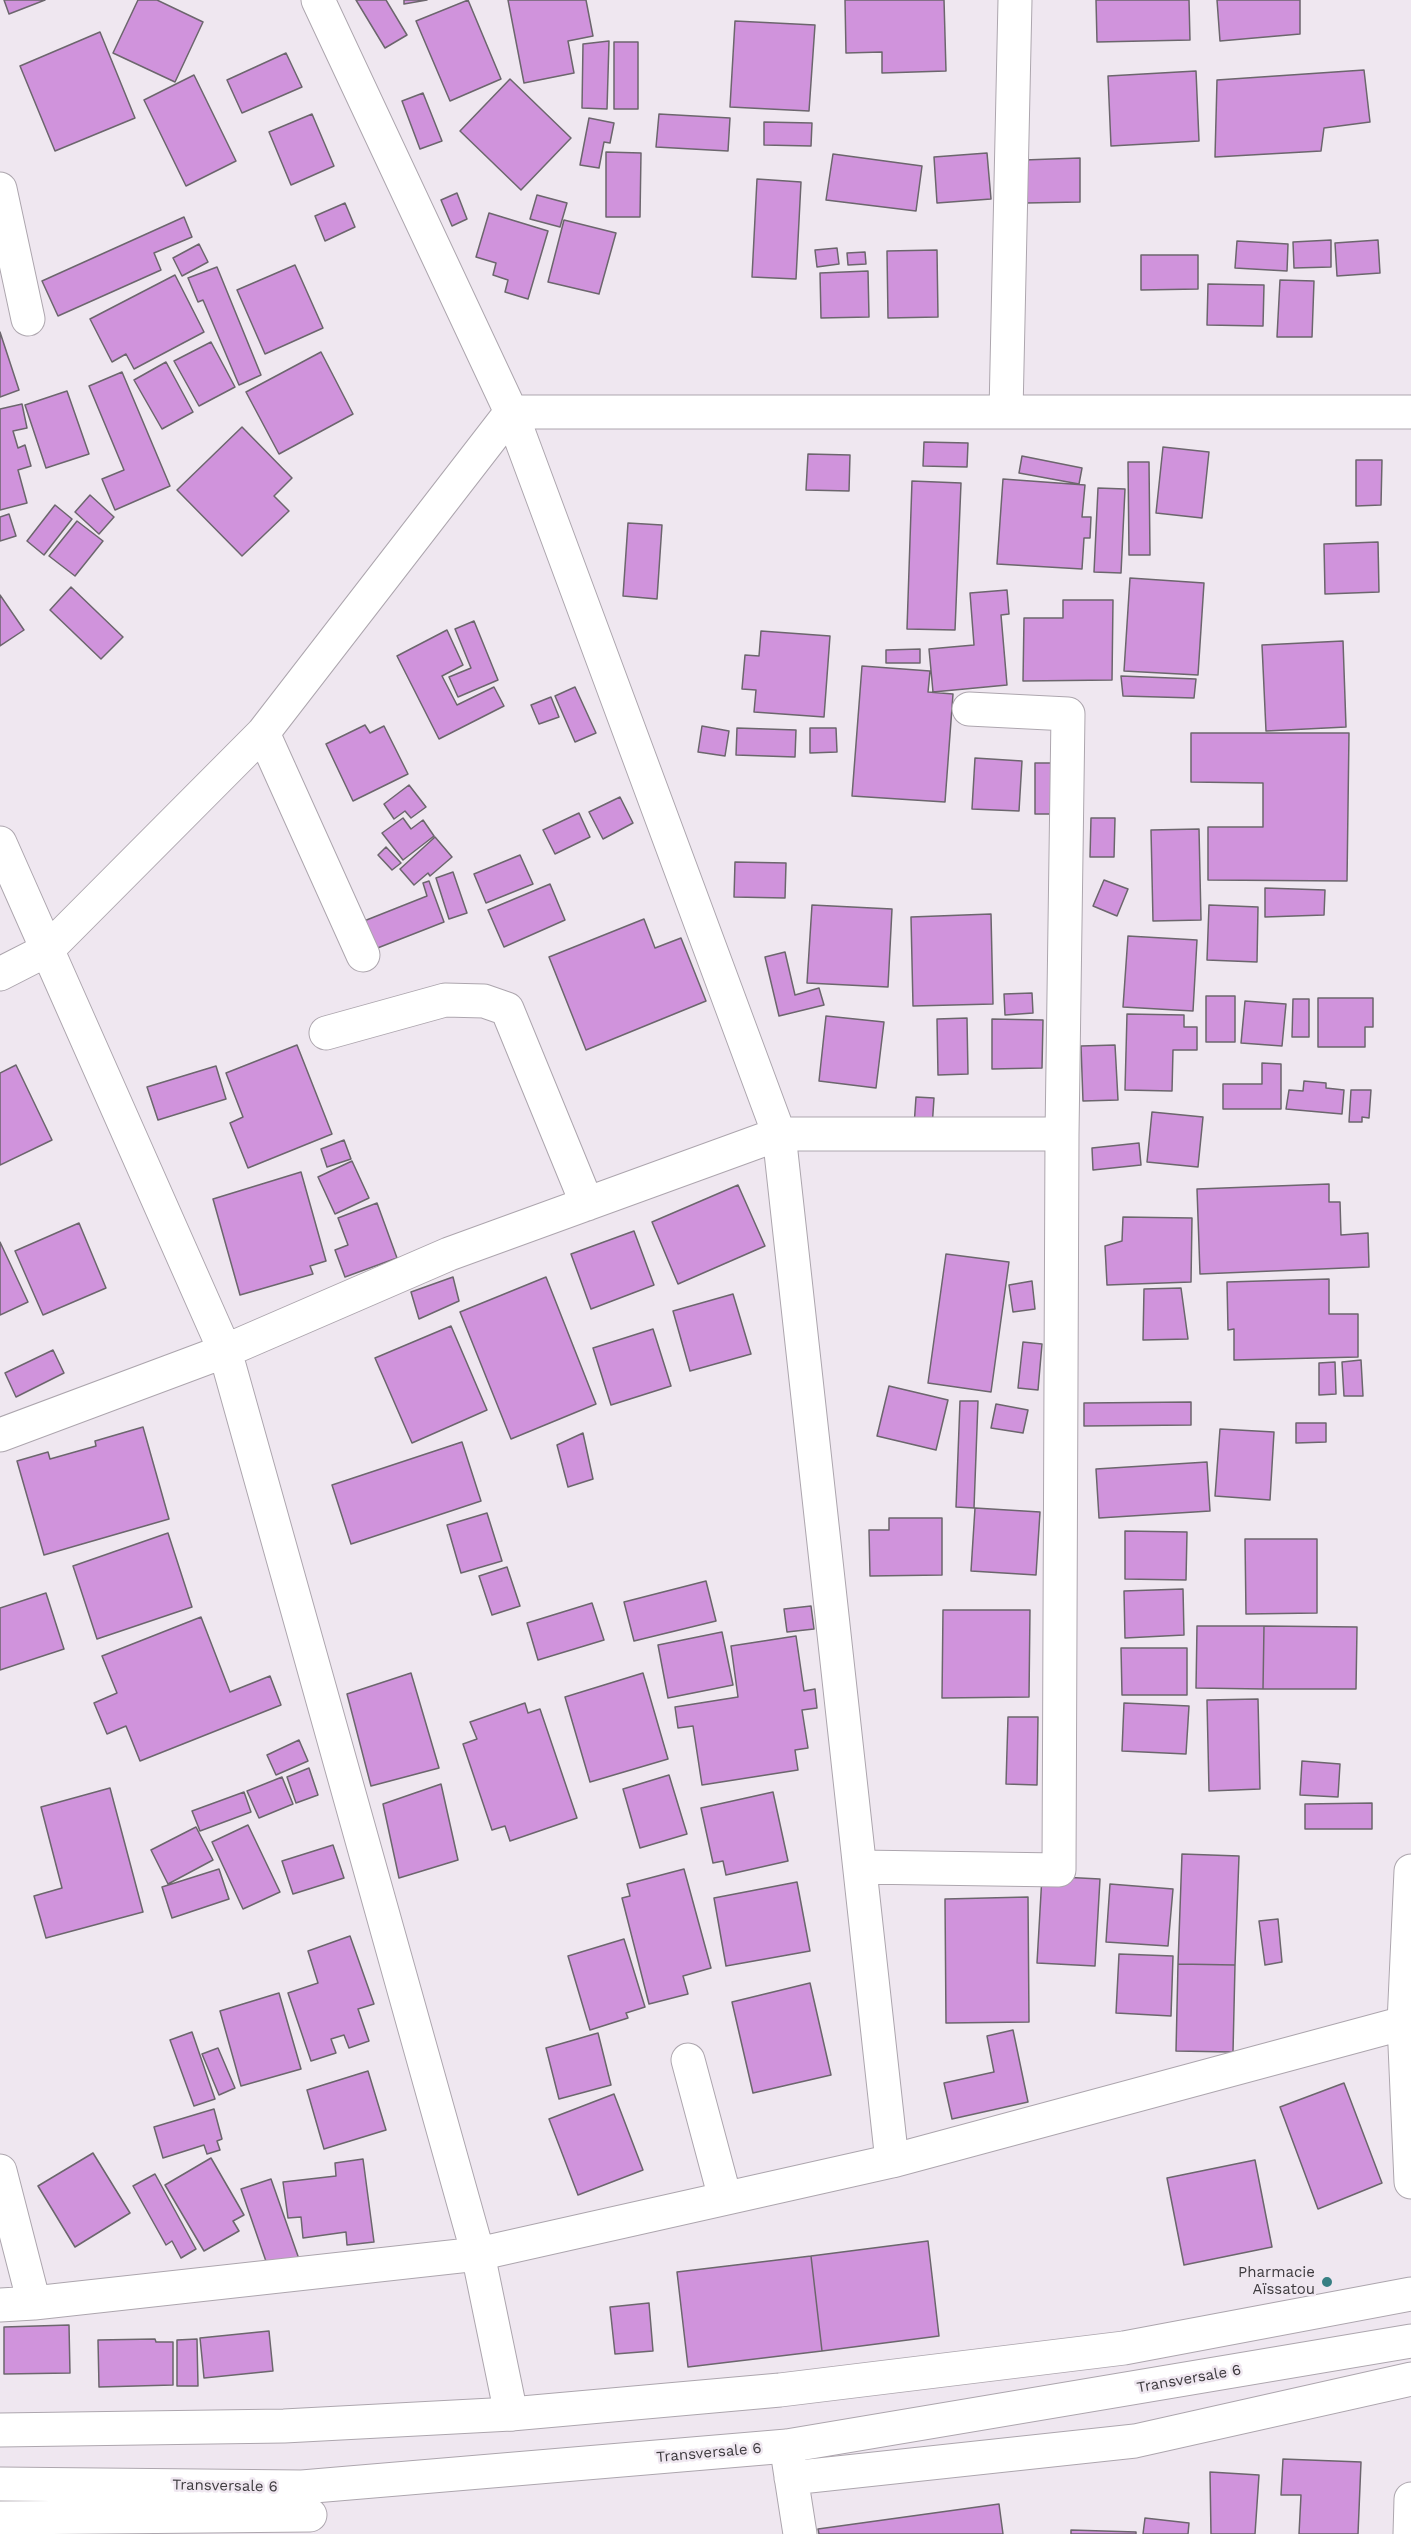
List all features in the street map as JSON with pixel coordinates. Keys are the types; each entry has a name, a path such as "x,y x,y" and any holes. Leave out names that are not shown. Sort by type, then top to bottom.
{"street":[{"path":"318,0 511,412 779,1134 892,2161"},
{"path":"1006,412 1015,0"},
{"path":"0,189 28,319"},
{"path":"511,412 1411,412"},
{"path":"0,974 47,950 263,734 511,412"},
{"path":"860,1867 1059,1870 1062,1134 1068,714 969,710"},
{"path":"263,734 363,955"},
{"path":"0,843 225,1351 478,2254 511,2414"},
{"path":"326,1033 445,1000 484,1001 507,1009 587,1204"},
{"path":"0,1435 225,1351 449,1254 779,1134 1062,1134"},
{"path":"1411,1871 1404,2023 1411,2182"},
{"path":"0,2304 34,2303 478,2254 892,2161 1404,2023"},
{"path":"688,2060 725,2198"},
{"path":"0,2171 34,2303"},
{"path":"0,2430 284,2426 511,2414 780,2390 1124,2348 1411,2294"},
{"name":"Transversale 6","path":"0,2484 309,2512 787,2446 1411,2341"},
{"path":"791,2478 1135,2441 1411,2379"},
{"path":"787,2446 800,2534"},
{"path":"1410,2534 1411,2499"},
{"path":"0,2518 309,2512"}],"building":[{"path":"4,0 45,0 9,14"},
{"path":"138,0 157,0 203,22 175,82 113,53"},
{"path":"356,0 386,0 407,35 385,48"},
{"path":"404,0 427,0 404,4"},
{"path":"468,0 501,79 450,101 416,21"},
{"path":"508,0 586,0 593,36 568,41 574,73 524,83"},
{"path":"845,0 944,0 946,71 882,73 882,52 846,53"},
{"path":"1096,0 1189,0 1190,40 1097,42"},
{"path":"1217,0 1300,0 1300,34 1220,41"},
{"path":"735,21 815,25 809,111 730,107"},
{"path":"100,32 135,118 55,151 20,66"},
{"path":"609,41 607,109 582,108 583,44"},
{"path":"614,42 638,42 638,109 614,109"},
{"path":"286,53 302,87 242,113 227,80"},
{"path":"1364,70 1370,122 1324,128 1321,151 1215,157 1217,80"},
{"path":"1196,71 1199,141 1111,146 1108,76"},
{"path":"194,75 236,161 186,186 144,100"},
{"path":"510,79 571,138 521,190 460,131"},
{"path":"423,93 442,141 420,149 402,101"},
{"path":"312,114 334,166 291,185 269,132"},
{"path":"659,114 730,118 728,151 656,147"},
{"path":"589,118 614,123 610,143 604,142 599,168 580,165"},
{"path":"764,122 812,123 811,146 764,145"},
{"path":"606,152 641,153 640,217 606,217"},
{"path":"987,153 991,199 937,203 934,157"},
{"path":"833,154 922,166 916,211 826,200"},
{"path":"1080,158 1080,202 1025,203 1024,160"},
{"path":"757,179 801,182 796,279 752,277"},
{"path":"457,193 467,219 452,226 441,200"},
{"path":"537,195 567,203 560,227 530,219"},
{"path":"345,203 355,227 325,241 315,216"},
{"path":"489,213 548,231 528,299 505,292 508,280 493,275 496,263 476,257"},
{"path":"184,217 192,237 154,253 161,270 58,316 42,281"},
{"path":"564,220 616,233 599,294 548,282"},
{"path":"1331,240 1331,267 1294,268 1293,242"},
{"path":"1378,240 1380,273 1337,276 1335,243"},
{"path":"1237,241 1288,244 1287,271 1235,268"},
{"path":"199,244 208,262 182,276 173,258"},
{"path":"837,248 839,264 817,267 815,250"},
{"path":"937,250 938,317 888,318 887,251"},
{"path":"865,252 866,264 848,265 847,253"},
{"path":"1141,255 1198,255 1198,289 1141,290"},
{"path":"295,265 323,328 265,354 237,290"},
{"path":"217,267 261,375 239,385 203,300 198,302 188,278"},
{"path":"868,271 869,317 821,318 820,273"},
{"path":"175,275 204,332 134,369 126,354 112,362 90,319"},
{"path":"1280,280 1314,281 1312,337 1277,337"},
{"path":"1208,284 1264,285 1263,326 1207,325"},
{"path":"0,332 19,390 0,397"},
{"path":"211,342 235,387 199,406 174,361"},
{"path":"321,352 353,414 279,454 246,392"},
{"path":"166,362 193,412 162,429 134,380"},
{"path":"122,372 170,486 115,510 102,479 124,470 89,386"},
{"path":"67,391 89,454 46,468 25,405"},
{"path":"22,404 27,428 13,431 18,448 25,445 31,466 18,470 27,503 0,510 0,409"},
{"path":"242,427 292,478 274,496 289,511 242,556 177,490"},
{"path":"924,442 968,443 967,467 923,466"},
{"path":"1163,447 1209,452 1202,518 1156,513"},
{"path":"808,454 850,455 849,491 806,490"},
{"path":"1022,456 1082,468 1079,484 1019,473"},
{"path":"1356,460 1382,460 1381,505 1356,506"},
{"path":"1128,462 1149,462 1150,555 1129,555"},
{"path":"1003,479 1085,485 1082,517 1091,517 1090,538 1084,538 1082,569 997,564"},
{"path":"912,481 961,483 955,630 907,629"},
{"path":"1098,488 1125,489 1121,573 1094,572"},
{"path":"90,495 114,517 99,534 75,512"},
{"path":"55,505 72,519 44,555 27,541"},
{"path":"9,514 16,536 0,541 0,517"},
{"path":"77,521 103,541 75,576 49,556"},
{"path":"628,523 662,525 657,599 623,596"},
{"path":"1378,542 1379,592 1325,594 1324,544"},
{"path":"1130,578 1204,583 1198,675 1124,671"},
{"path":"71,587 123,637 101,659 50,610"},
{"path":"1007,590 1009,614 1001,615 1007,685 933,692 929,649 974,645 970,593"},
{"path":"0,595 24,630 0,646"},
{"path":"1063,600 1113,600 1112,680 1023,681 1024,618 1063,618"},
{"path":"474,621 498,680 458,697 449,677 471,668 455,629"},
{"path":"447,630 463,665 442,676 457,705 494,687 504,706 439,739 397,656"},
{"path":"761,631 830,636 824,717 754,712 756,690 742,689 745,655 759,656"},
{"path":"1343,641 1346,727 1266,731 1262,645"},
{"path":"920,649 920,663 886,663 886,650"},
{"path":"862,666 930,671 928,692 953,694 945,802 852,796"},
{"path":"1121,676 1196,679 1194,698 1123,696"},
{"path":"575,687 596,733 575,742 555,696"},
{"path":"551,697 559,717 539,724 531,705"},
{"path":"365,725 370,733 384,726 408,774 353,801 326,744"},
{"path":"702,726 729,731 725,756 698,752"},
{"path":"737,728 796,730 795,757 736,755"},
{"path":"810,728 836,728 837,752 810,753"},
{"path":"1191,733 1349,733 1347,881 1208,880 1208,827 1263,827 1263,783 1191,782"},
{"path":"975,758 1022,761 1019,811 972,809"},
{"path":"1035,763 1055,763 1055,814 1035,814"},
{"path":"409,785 426,807 411,818 405,811 394,819 384,804"},
{"path":"620,797 633,823 603,839 589,812"},
{"path":"579,813 590,837 555,854 543,830"},
{"path":"403,818 411,829 423,820 434,836 403,860 382,833"},
{"path":"1091,818 1115,818 1114,857 1090,857"},
{"path":"1199,829 1201,920 1153,921 1151,830"},
{"path":"435,837 452,857 430,876 428,873 414,885 400,869"},
{"path":"386,847 401,863 392,870 378,855"},
{"path":"520,855 533,884 486,903 474,874"},
{"path":"735,862 786,863 785,898 734,897"},
{"path":"453,872 467,913 449,919 436,878"},
{"path":"1104,880 1128,889 1117,916 1093,906"},
{"path":"429,881 444,922 375,949 364,921 427,896 423,883"},
{"path":"550,884 565,920 504,947 488,910"},
{"path":"1265,888 1325,890 1324,915 1265,917"},
{"path":"812,905 892,909 888,987 807,983"},
{"path":"1209,905 1258,907 1257,962 1207,960"},
{"path":"991,914 993,1004 913,1006 911,917"},
{"path":"644,919 655,948 681,938 706,1001 586,1050 549,957"},
{"path":"1128,936 1197,940 1193,1011 1123,1007"},
{"path":"785,952 795,995 819,988 824,1005 779,1016 765,957"},
{"path":"1032,993 1033,1013 1005,1015 1004,994"},
{"path":"1206,996 1235,996 1235,1042 1206,1042"},
{"path":"1318,998 1373,998 1373,1027 1365,1027 1365,1047 1318,1047"},
{"path":"1293,999 1309,999 1309,1037 1292,1037"},
{"path":"1245,1001 1286,1004 1282,1046 1241,1043"},
{"path":"1127,1014 1184,1015 1184,1027 1197,1027 1197,1050 1173,1050 1172,1091 1125,1090"},
{"path":"826,1016 884,1022 876,1088 819,1081"},
{"path":"967,1018 968,1074 938,1075 937,1019"},
{"path":"992,1019 1043,1020 1042,1068 992,1069"},
{"path":"297,1045 332,1134 248,1168 230,1123 243,1117 226,1073"},
{"path":"1115,1045 1118,1100 1083,1101 1081,1046"},
{"path":"1262,1063 1281,1064 1281,1109 1223,1109 1223,1084 1262,1084"},
{"path":"16,1065 52,1140 0,1165 0,1073"},
{"path":"216,1066 226,1099 158,1120 147,1087"},
{"path":"1304,1081 1326,1083 1326,1088 1344,1090 1342,1114 1286,1109 1289,1090 1303,1091"},
{"path":"1351,1090 1371,1090 1369,1118 1362,1117 1362,1122 1349,1122"},
{"path":"916,1097 934,1098 932,1128 914,1126"},
{"path":"1152,1112 1203,1117 1198,1167 1147,1162"},
{"path":"344,1140 351,1159 327,1167 321,1149"},
{"path":"1139,1143 1141,1165 1093,1170 1092,1148"},
{"path":"352,1161 369,1198 335,1214 318,1177"},
{"path":"301,1172 326,1261 310,1266 313,1274 240,1295 213,1199"},
{"path":"1329,1184 1329,1202 1340,1202 1341,1235 1368,1233 1369,1267 1200,1274 1197,1189"},
{"path":"738,1185 765,1246 678,1284 652,1222"},
{"path":"377,1203 397,1258 345,1277 335,1250 348,1245 338,1218"},
{"path":"1123,1217 1192,1218 1191,1282 1107,1285 1105,1246 1122,1241"},
{"path":"79,1223 106,1288 43,1315 15,1251"},
{"path":"634,1231 654,1285 591,1309 571,1254"},
{"path":"0,1242 28,1302 0,1315"},
{"path":"946,1254 1009,1262 991,1392 928,1383"},
{"path":"453,1277 459,1301 419,1319 411,1292"},
{"path":"546,1277 596,1404 511,1439 460,1312"},
{"path":"1329,1279 1329,1314 1358,1314 1358,1357 1234,1360 1234,1329 1228,1330 1227,1282"},
{"path":"1032,1281 1035,1309 1013,1312 1009,1285"},
{"path":"1181,1288 1188,1339 1143,1340 1144,1289"},
{"path":"733,1294 751,1354 690,1371 673,1311"},
{"path":"451,1326 487,1410 412,1443 375,1358"},
{"path":"653,1329 671,1386 611,1405 593,1348"},
{"path":"1023,1342 1042,1344 1038,1390 1018,1388"},
{"path":"53,1350 64,1373 16,1397 5,1373"},
{"path":"1361,1360 1363,1396 1344,1396 1342,1362"},
{"path":"1335,1362 1336,1394 1319,1395 1319,1363"},
{"path":"889,1386 948,1400 936,1450 877,1436"},
{"path":"960,1401 978,1401 974,1508 956,1507"},
{"path":"1191,1402 1191,1425 1084,1426 1084,1403"},
{"path":"996,1404 1028,1410 1023,1433 991,1428"},
{"path":"1296,1423 1326,1423 1326,1442 1296,1443"},
{"path":"143,1427 169,1519 44,1555 17,1461 48,1452 50,1459 96,1446 95,1441"},
{"path":"1220,1429 1274,1432 1270,1500 1215,1496"},
{"path":"583,1433 593,1479 568,1487 557,1445"},
{"path":"462,1442 481,1501 351,1544 332,1485"},
{"path":"1207,1462 1210,1511 1099,1518 1096,1469"},
{"path":"975,1508 1040,1512 1036,1575 971,1571"},
{"path":"487,1513 502,1561 461,1573 447,1525"},
{"path":"889,1518 942,1518 942,1575 870,1576 869,1530 889,1530"},
{"path":"1125,1531 1187,1532 1186,1580 1125,1579"},
{"path":"168,1533 192,1607 97,1639 73,1566"},
{"path":"1245,1539 1317,1539 1317,1613 1246,1614"},
{"path":"507,1567 520,1606 492,1615 479,1576"},
{"path":"706,1581 716,1621 634,1641 624,1602"},
{"path":"1183,1589 1184,1635 1125,1638 1124,1591"},
{"path":"46,1593 64,1649 0,1670 0,1608"},
{"path":"592,1603 604,1640 538,1660 527,1623"},
{"path":"811,1606 814,1629 787,1632 784,1609"},
{"path":"943,1610 1030,1610 1029,1697 942,1698"},
{"path":"201,1617 230,1692 270,1676 281,1705 140,1761 126,1726 107,1734 94,1703 117,1693 102,1656"},
{"path":"1197,1626 1264,1626 1263,1689 1196,1688"},
{"path":"1264,1626 1357,1627 1356,1689 1263,1689"},
{"path":"722,1632 733,1685 668,1698 658,1645"},
{"path":"796,1636 804,1691 815,1689 817,1708 802,1710 808,1748 795,1750 798,1770 702,1785 693,1726 678,1728 675,1707 738,1697 731,1646"},
{"path":"1121,1648 1187,1648 1187,1695 1122,1695"},
{"path":"411,1673 439,1768 371,1786 347,1694"},
{"path":"643,1673 668,1759 590,1782 565,1697"},
{"path":"1258,1699 1260,1789 1209,1791 1207,1700"},
{"path":"525,1703 528,1713 540,1709 577,1818 510,1841 505,1826 492,1830 463,1744 477,1739 470,1722"},
{"path":"1124,1703 1189,1706 1186,1754 1122,1751"},
{"path":"1008,1717 1038,1717 1037,1785 1006,1784"},
{"path":"299,1740 308,1761 276,1775 267,1755"},
{"path":"1302,1761 1340,1764 1338,1797 1300,1795"},
{"path":"309,1768 318,1795 296,1803 287,1777"},
{"path":"669,1775 687,1834 640,1848 623,1789"},
{"path":"282,1777 293,1804 259,1818 247,1791"},
{"path":"441,1784 458,1860 399,1878 383,1804"},
{"path":"110,1788 143,1912 46,1938 34,1896 62,1888 41,1807"},
{"path":"244,1792 251,1812 200,1831 192,1811"},
{"path":"773,1792 788,1861 726,1875 723,1861 713,1863 701,1808"},
{"path":"1372,1803 1372,1829 1305,1829 1305,1804"},
{"path":"248,1825 280,1892 243,1909 212,1842"},
{"path":"196,1827 213,1860 168,1884 151,1850"},
{"path":"333,1845 344,1878 293,1894 282,1861"},
{"path":"1182,1854 1239,1856 1235,1965 1178,1964"},
{"path":"219,1869 229,1899 172,1918 162,1887"},
{"path":"684,1869 711,1968 683,1976 688,1994 649,2004 622,1898 630,1896 627,1884"},
{"path":"1042,1876 1100,1879 1095,1966 1037,1963"},
{"path":"797,1882 810,1951 726,1966 714,1898"},
{"path":"1110,1884 1173,1889 1168,1946 1106,1942"},
{"path":"1028,1897 1029,2022 946,2023 945,1899"},
{"path":"1278,1919 1282,1962 1265,1965 1259,1921"},
{"path":"350,1936 374,2004 358,2009 369,2041 349,2048 344,2035 331,2039 336,2053 311,2061 288,1993 318,1983 308,1951"},
{"path":"624,1939 645,2007 626,2013 628,2018 590,2030 568,1956"},
{"path":"1119,1954 1173,1956 1171,2016 1116,2013"},
{"path":"1178,1964 1235,1965 1233,2052 1176,2051"},
{"path":"810,1983 831,2075 753,2093 732,2002"},
{"path":"279,1993 301,2069 241,2086 220,2011"},
{"path":"1013,2030 1028,2102 952,2119 944,2083 994,2072 987,2036"},
{"path":"192,2032 215,2099 194,2106 170,2040"},
{"path":"598,2033 611,2085 559,2099 546,2048"},
{"path":"218,2048 235,2088 219,2095 202,2054"},
{"path":"368,2071 386,2130 324,2149 307,2090"},
{"path":"1344,2083 1382,2183 1318,2209 1280,2107"},
{"path":"614,2094 643,2170 578,2195 549,2119"},
{"path":"214,2109 222,2139 217,2141 220,2150 207,2154 204,2145 163,2158 154,2127"},
{"path":"93,2153 130,2213 75,2247 38,2186"},
{"path":"211,2158 244,2215 233,2221 239,2231 204,2251 165,2185"},
{"path":"363,2159 374,2242 347,2245 346,2232 303,2238 301,2217 288,2218 283,2182 336,2176 335,2163"},
{"path":"1255,2160 1272,2247 1184,2265 1167,2178"},
{"path":"155,2174 196,2249 181,2258 172,2241 166,2245 133,2186"},
{"path":"271,2179 299,2259 269,2270 241,2189"},
{"path":"928,2241 939,2336 822,2351 811,2256"},
{"path":"811,2256 822,2351 688,2367 677,2272"},
{"path":"649,2303 653,2351 615,2354 610,2307"},
{"path":"69,2325 70,2373 4,2374 4,2327"},
{"path":"269,2331 273,2371 204,2378 200,2338"},
{"path":"155,2339 156,2342 173,2342 173,2385 99,2387 98,2340"},
{"path":"197,2339 198,2386 177,2386 177,2340"},
{"path":"1283,2459 1361,2462 1358,2534 1299,2534 1301,2495 1281,2495"},
{"path":"1210,2472 1259,2475 1255,2534 1211,2534"},
{"path":"999,2504 1003,2534 819,2534 818,2529"},
{"path":"1145,2518 1189,2523 1188,2534 1143,2534"},
{"path":"1071,2530 1136,2532 1136,2534 1071,2534"}],"place":[{"name":"Pharmacie Aïssatou","path":"1327,2282"}]}
